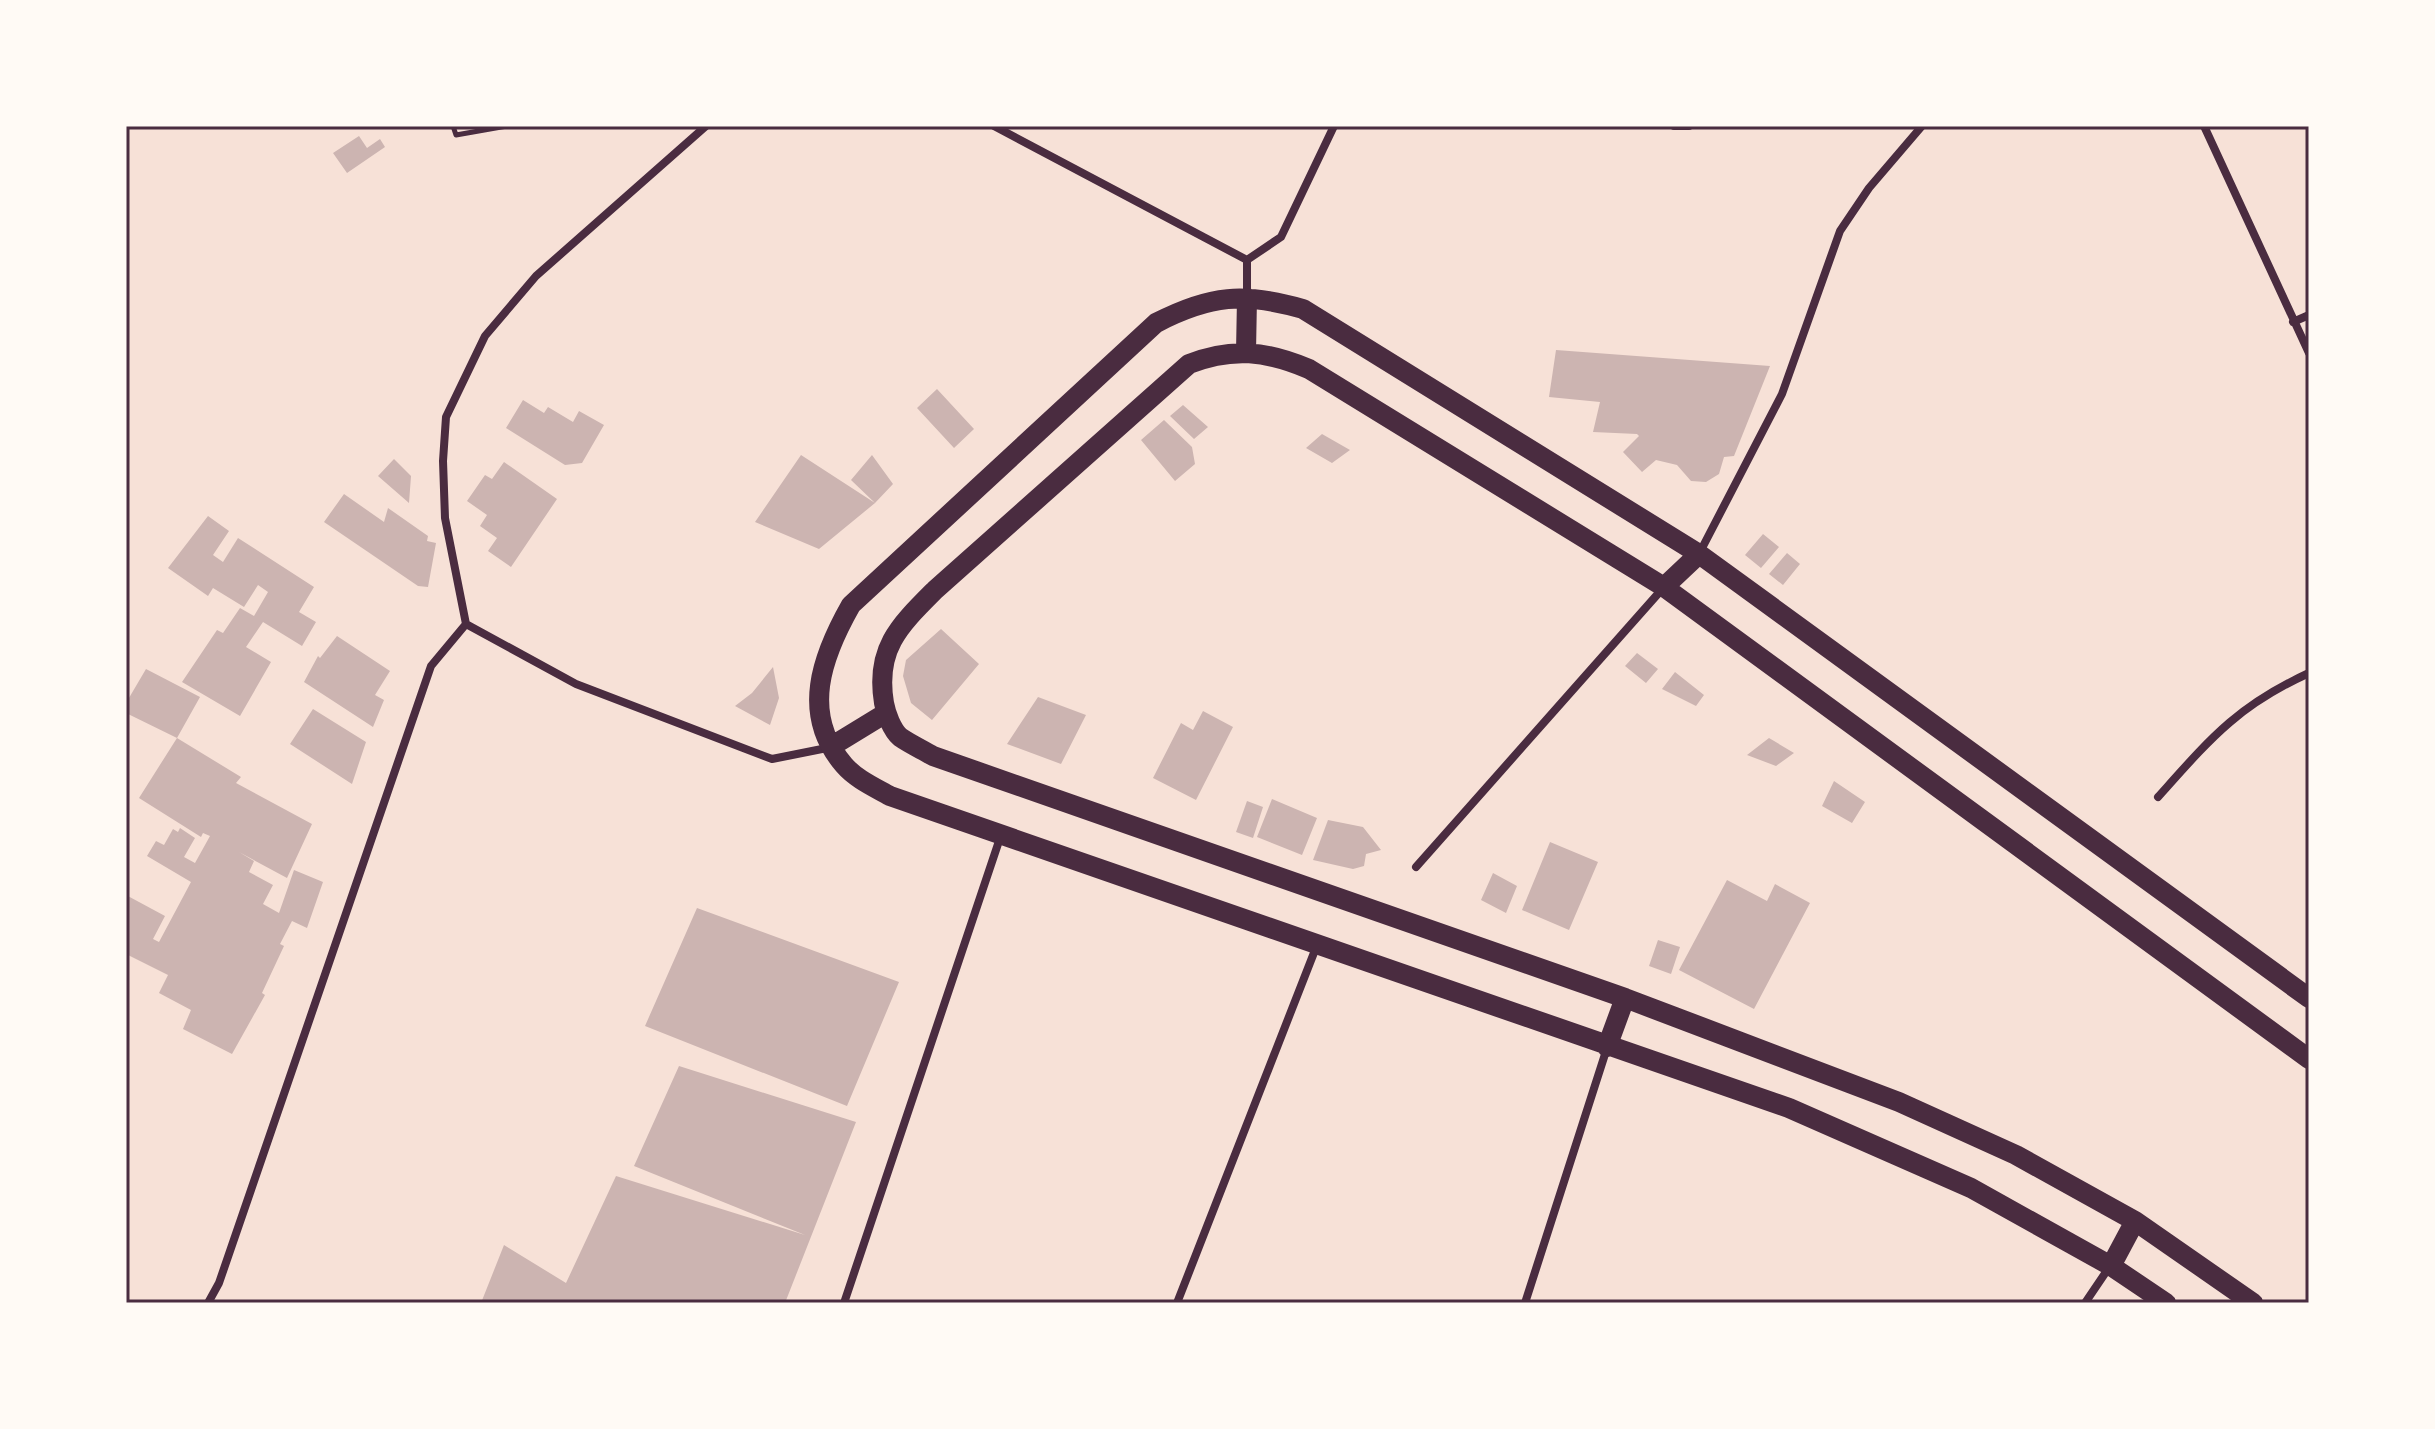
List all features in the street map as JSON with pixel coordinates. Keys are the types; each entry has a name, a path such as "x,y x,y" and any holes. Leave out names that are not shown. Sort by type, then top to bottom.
{"main road":[{"path":"1246,352 1247,298"},
{"path":"2166,1303 2111,1266 1971,1188 1789,1108 890,796 856,776 832,746 820,711 820,674 827,646 851,605 1156,323 1189,306 1216,299 1269,299 1303,309 1699,554 2309,998"},
{"path":"2253,1303 2135,1221 2016,1155 1899,1102 1625,998 933,756 898,736 886,713 881,685 883,659 899,626 1189,364 1217,353 1246,352 1280,357 1309,369 1664,587 2309,1059"},
{"path":"1664,587 1699,554"},
{"path":"832,746 886,713"},
{"path":"1607,1047 1625,998"},
{"path":"2111,1266 2135,1221"}],"street":[{"path":"466,624 445,518 443,461 446,417 485,336 536,276 706,126"},
{"path":"994,126 1247,260"},
{"path":"1247,260 1281,237 1334,126"},
{"path":"1674,126 1689,126"},
{"path":"1699,554 1782,394 1840,231 1869,188 1922,126"},
{"path":"2204,126 2309,353"},
{"path":"1247,260 1247,298"},
{"path":"2293,322 2309,315"},
{"path":"1416,867 1664,587"},
{"path":"466,624 576,684 772,759 832,746"},
{"path":"208,1303 219,1283 431,666 466,624"},
{"path":"2158,797 2221,727 2268,692 2309,673"},
{"path":"844,1303 1002,834"},
{"path":"1177,1303 1318,944"},
{"path":"1525,1303 1607,1047"},
{"path":"2085,1303 2111,1266"}],"path":[{"path":"453,126 456,135 507,126"}],"building":[{"path":"359,136 367,148 380,139 385,147 347,173 333,153"},
{"path":"1556,350 1770,366 1734,456 1724,457 1719,474 1706,482 1691,481 1677,465 1656,460 1642,472 1623,452 1639,436 1637,434 1593,432 1600,402 1549,397"},
{"path":"937,389 974,429 954,448 917,408"},
{"path":"523,400 544,413 548,407 573,422 579,411 604,425 582,463 565,465 506,428"},
{"path":"1183,405 1208,427 1194,439 1170,416"},
{"path":"1164,420 1192,447 1195,464 1175,481 1141,440"},
{"path":"1322,434 1350,450 1332,463 1306,448"},
{"path":"801,455 875,503 819,549 755,522"},
{"path":"872,455 893,484 875,503 851,480"},
{"path":"394,459 411,476 409,503 378,476"},
{"path":"504,462 557,499 511,567 488,551 497,538 480,526 487,515 467,501 485,475 492,479"},
{"path":"344,494 384,522 388,508 428,536 427,541 436,543 428,587 418,586 324,522"},
{"path":"208,516 229,531 213,555 223,562 238,538 314,587 299,612 316,622 302,646 263,622 246,647 271,662 240,716 182,682 217,630 223,633 240,608 254,616 268,592 258,585 244,607 213,588 208,596 168,568"},
{"path":"1763,534 1779,547 1761,568 1745,555"},
{"path":"1787,553 1800,564 1783,585 1769,574"},
{"path":"941,629 979,664 932,720 911,703 903,676 906,660"},
{"path":"337,636 390,671 375,695 384,700 373,727 304,682 318,656 320,658"},
{"path":"1637,653 1658,669 1646,683 1625,666"},
{"path":"773,667 779,698 770,725 735,706 752,693"},
{"path":"146,669 200,697 177,738 126,713 126,703"},
{"path":"1675,672 1704,695 1696,706 1662,689"},
{"path":"1038,697 1086,715 1061,764 1007,744"},
{"path":"313,709 366,742 352,784 290,744"},
{"path":"1203,711 1233,727 1196,800 1153,778 1181,723 1193,730"},
{"path":"177,738 241,777 236,783 312,824 287,878 239,852 254,861 249,872 273,885 263,904 279,913 294,870 323,882 307,928 292,921 262,993 265,995 232,1054 183,1029 191,1010 159,993 168,975 126,954 126,895 165,916 153,939 159,942 191,882 147,856 156,841 164,845 173,829 178,832 180,828 195,838 184,857 195,863 210,836 203,833 201,837 139,798"},
{"path":"1769,738 1794,753 1776,766 1747,755"},
{"path":"1834,781 1865,802 1852,823 1822,806"},
{"path":"1272,799 1317,818 1302,855 1257,837"},
{"path":"1247,801 1263,807 1253,838 1236,832"},
{"path":"1328,820 1363,827 1381,850 1366,854 1364,866 1353,869 1313,860"},
{"path":"1550,842 1598,862 1569,930 1522,910"},
{"path":"1493,873 1517,886 1506,913 1481,900"},
{"path":"1727,880 1767,901 1775,884 1810,903 1754,1009 1679,970"},
{"path":"697,908 899,982 847,1106 645,1026"},
{"path":"1658,940 1680,947 1671,974 1649,966"},
{"path":"679,1066 856,1122 785,1303 481,1303 504,1245 566,1283 616,1176 805,1235 634,1166"}]}
